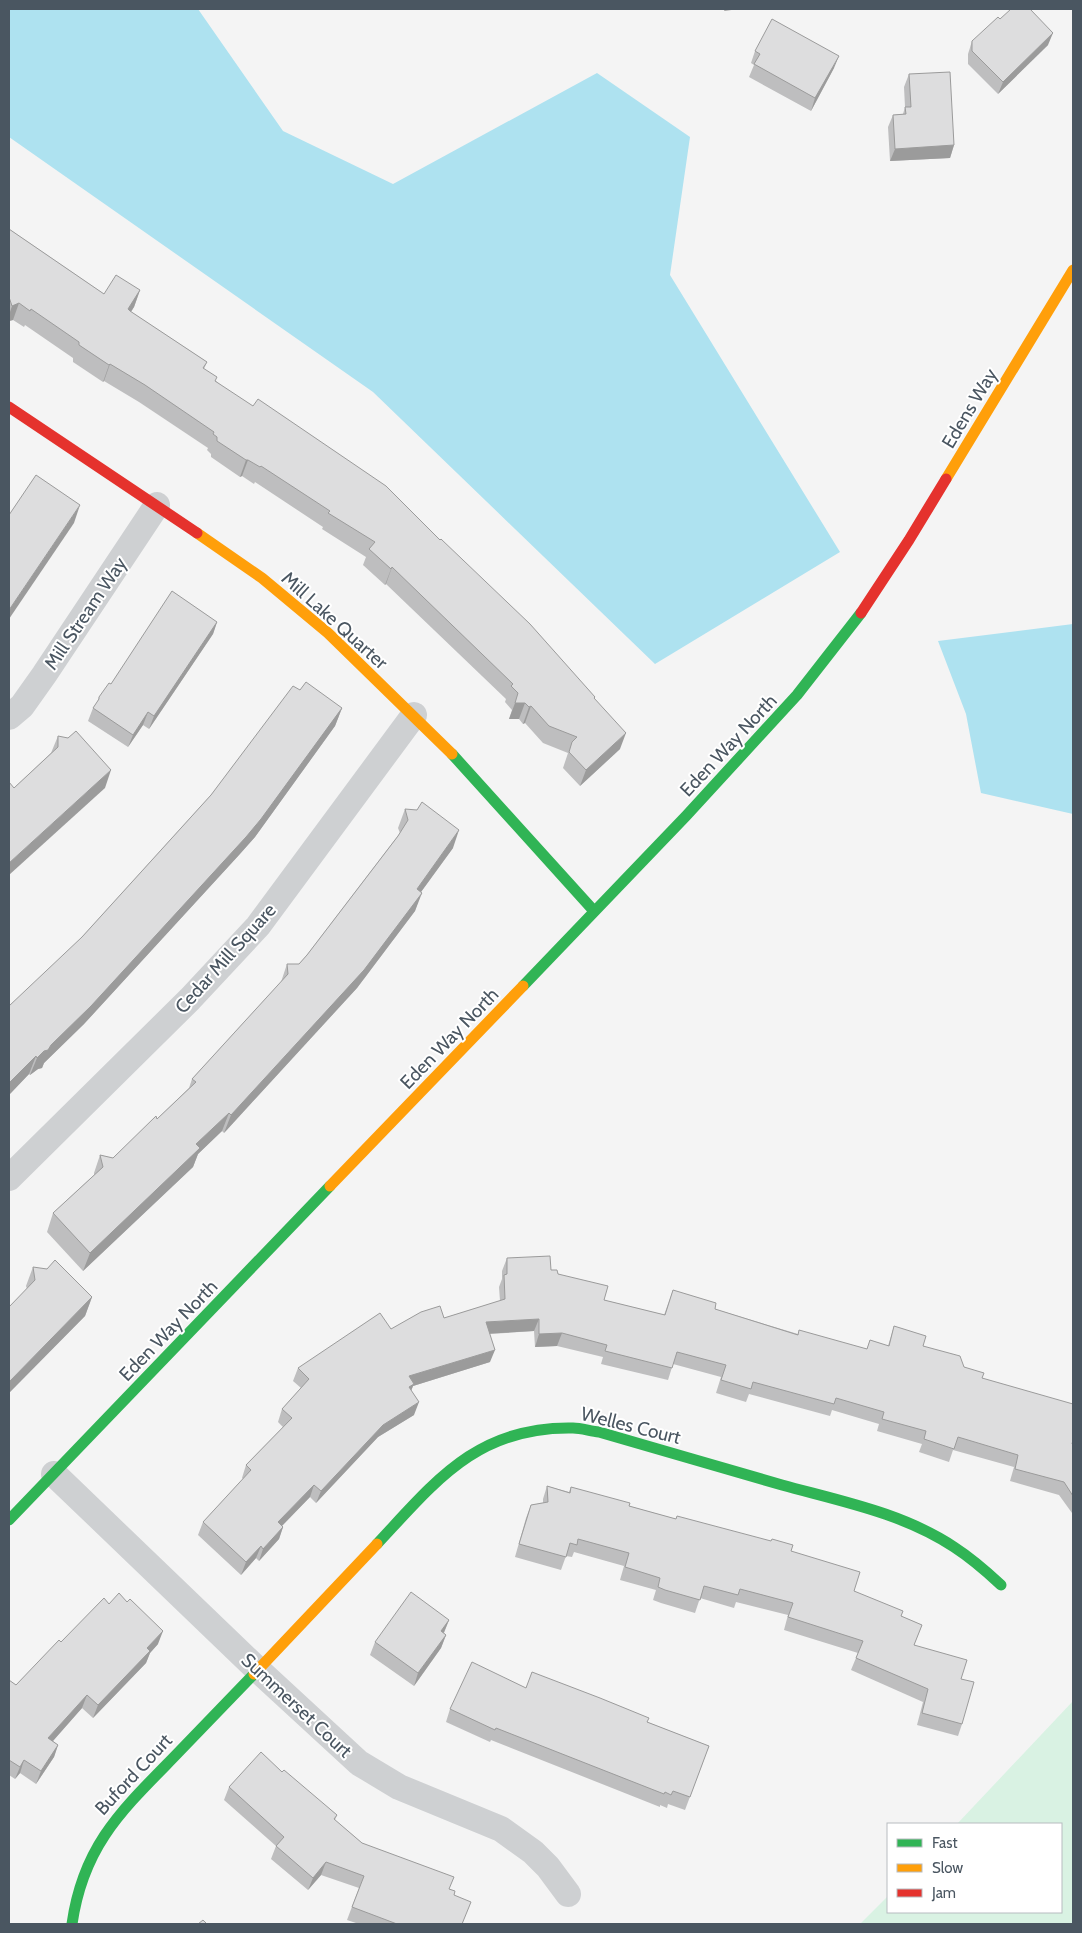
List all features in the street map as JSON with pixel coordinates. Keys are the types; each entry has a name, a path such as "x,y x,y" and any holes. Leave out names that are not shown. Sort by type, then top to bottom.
{"street":[{"name":"Edens Way","path":"894,563 1073,270"},
{"name":"Mill Lake Quarter","path":"9,406 262,578 328,633 448,750 594,911"},
{"name":"Mill Stream Way","path":"9,717 22,706 44,675 157,505"},
{"name":"Eden Way North","path":"9,1520 686,816 797,695 854,623 894,563"},
{"name":"Cedar Mill Square","path":"9,1178 190,999 258,926 414,715"},
{"name":"Welles Court","path":"257,1669 296,1631 437,1480 464,1458 479,1449 521,1433 570,1428 599,1432 896,1518 943,1539 985,1568 1001,1585"},
{"name":"Summerset Court","path":"54,1474 257,1669 359,1762 399,1788 501,1829 533,1852 548,1867 568,1894"},
{"name":"Buford Court","path":"72,1924 76,1892 89,1858 106,1827 257,1669"}],"green space":[{"path":"1073,1701 1073,1924 860,1924 887,1897 887,1913 1062,1913 1062,1823 958,1823"}],"water":[{"path":"9,9 198,9 283,131 393,184 597,73 690,137 670,275 840,552 655,664 373,392 9,137"},
{"path":"1073,624 1073,814 981,793 966,714 938,641"}],"building":[{"path":"1011,9 1030,9 1053,33 1003,82 972,51 972,41 998,17 1000,19"},
{"path":"772,19 839,56 815,98 754,64 760,54 755,51"},
{"path":"950,72 954,145 895,149 893,115 906,114 905,107 911,107 909,74"},
{"path":"9,229 104,294 116,275 140,290 128,309 207,362 203,368 217,377 215,381 253,406 258,399 386,486 440,540 530,624 626,733 586,770 569,752 572,742 577,737 549,726 531,706 529,707 525,703 515,703 518,693 511,686 513,684 392,567 391,569 369,549 375,542 328,513 330,511 261,466 246,460 217,441 217,437 213,434 214,432 145,385 109,365 79,345 79,342 31,309 30,311 19,303 12,306 9,297"},
{"path":"36,475 80,505 9,610 9,515"},
{"path":"172,591 217,622 154,716 148,712 133,735 93,708"},
{"path":"306,682 342,708 261,819 91,1006 48,1050 44,1051 37,1058 36,1056 9,1083 9,1006 82,937 211,795 293,686 300,690"},
{"path":"76,731 111,770 9,863 9,782 14,788 58,747 58,736 68,738"},
{"path":"422,802 459,830 417,889 422,893 364,970 231,1115 229,1113 196,1144 200,1148 90,1253 53,1213 103,1167 100,1155 113,1158 156,1116 157,1119 196,1082 192,1079 288,974 287,964 299,964 307,955 398,836 408,820 405,809 417,810"},
{"path":"550,1256 551,1270 557,1270 558,1274 608,1286 604,1300 665,1315 673,1290 716,1303 715,1309 798,1335 799,1330 867,1349 870,1340 889,1346 894,1326 926,1336 923,1346 960,1356 964,1367 984,1373 982,1378 1073,1404 1073,1496 1064,1482 1015,1469 1018,1455 958,1437 954,1449 924,1439 926,1431 882,1419 884,1412 836,1398 834,1404 753,1382 751,1389 721,1380 726,1365 677,1352 672,1368 605,1351 607,1345 562,1333 539,1334 539,1319 486,1322 495,1350 409,1376 414,1384 409,1387 419,1402 383,1425 321,1491 314,1485 278,1522 283,1527 263,1549 261,1546 246,1562 203,1522 251,1470 246,1465 292,1418 282,1409 309,1379 298,1368 380,1313 391,1329 421,1312 440,1306 444,1318 505,1299 504,1275 507,1274 507,1258"},
{"path":"55,1260 92,1297 9,1382 9,1307 35,1280 33,1267 47,1269"},
{"path":"547,1486 570,1493 571,1487 630,1503 629,1506 676,1519 677,1516 771,1541 772,1539 793,1545 791,1551 860,1572 854,1591 903,1611 901,1616 922,1625 914,1645 967,1660 961,1679 974,1682 962,1724 922,1713 928,1689 856,1658 863,1641 788,1617 793,1603 740,1589 738,1595 704,1586 700,1600 665,1590 658,1587 660,1578 625,1567 629,1553 578,1539 577,1545 570,1543 566,1557 519,1544 531,1505 548,1502"},
{"path":"411,1592 449,1620 441,1631 446,1635 418,1673 375,1642"},
{"path":"119,1593 127,1602 130,1599 163,1631 147,1648 150,1651 98,1705 87,1695 48,1738 58,1745 41,1771 24,1760 20,1767 9,1760 9,1680 16,1685 59,1640 61,1642 104,1598 109,1604"},
{"path":"472,1662 526,1688 532,1672 649,1718 647,1722 709,1746 690,1797 673,1791 671,1795 665,1792 664,1794 496,1728 495,1730 450,1709"},
{"path":"261,1752 282,1772 284,1770 337,1815 334,1819 362,1843 454,1877 449,1889 455,1891 454,1895 471,1902 462,1924 397,1924 352,1907 364,1876 326,1862 313,1878 276,1846 284,1837 229,1787"},
{"path":"203,1920 207,1924 198,1924"}],"traffic: fast":[{"path":"523,986 686,816 797,695 861,613"},
{"path":"452,754 594,911"},
{"path":"9,1520 330,1186"},
{"path":"377,1544 439,1480 461,1462 484,1447 510,1437 539,1430 576,1428 599,1432 871,1509 914,1525 934,1535 954,1547 1001,1585"},
{"path":"72,1924 77,1897 85,1873 95,1852 120,1814 254,1674"}],"traffic: slow":[{"path":"946,479 1073,270"},
{"path":"197,533 262,578 328,633 452,754"},
{"path":"330,1186 523,986"},
{"path":"254,1674 377,1544"}],"traffic: jam":[{"path":"9,407 197,533"},
{"path":"861,613 946,479"}]}
